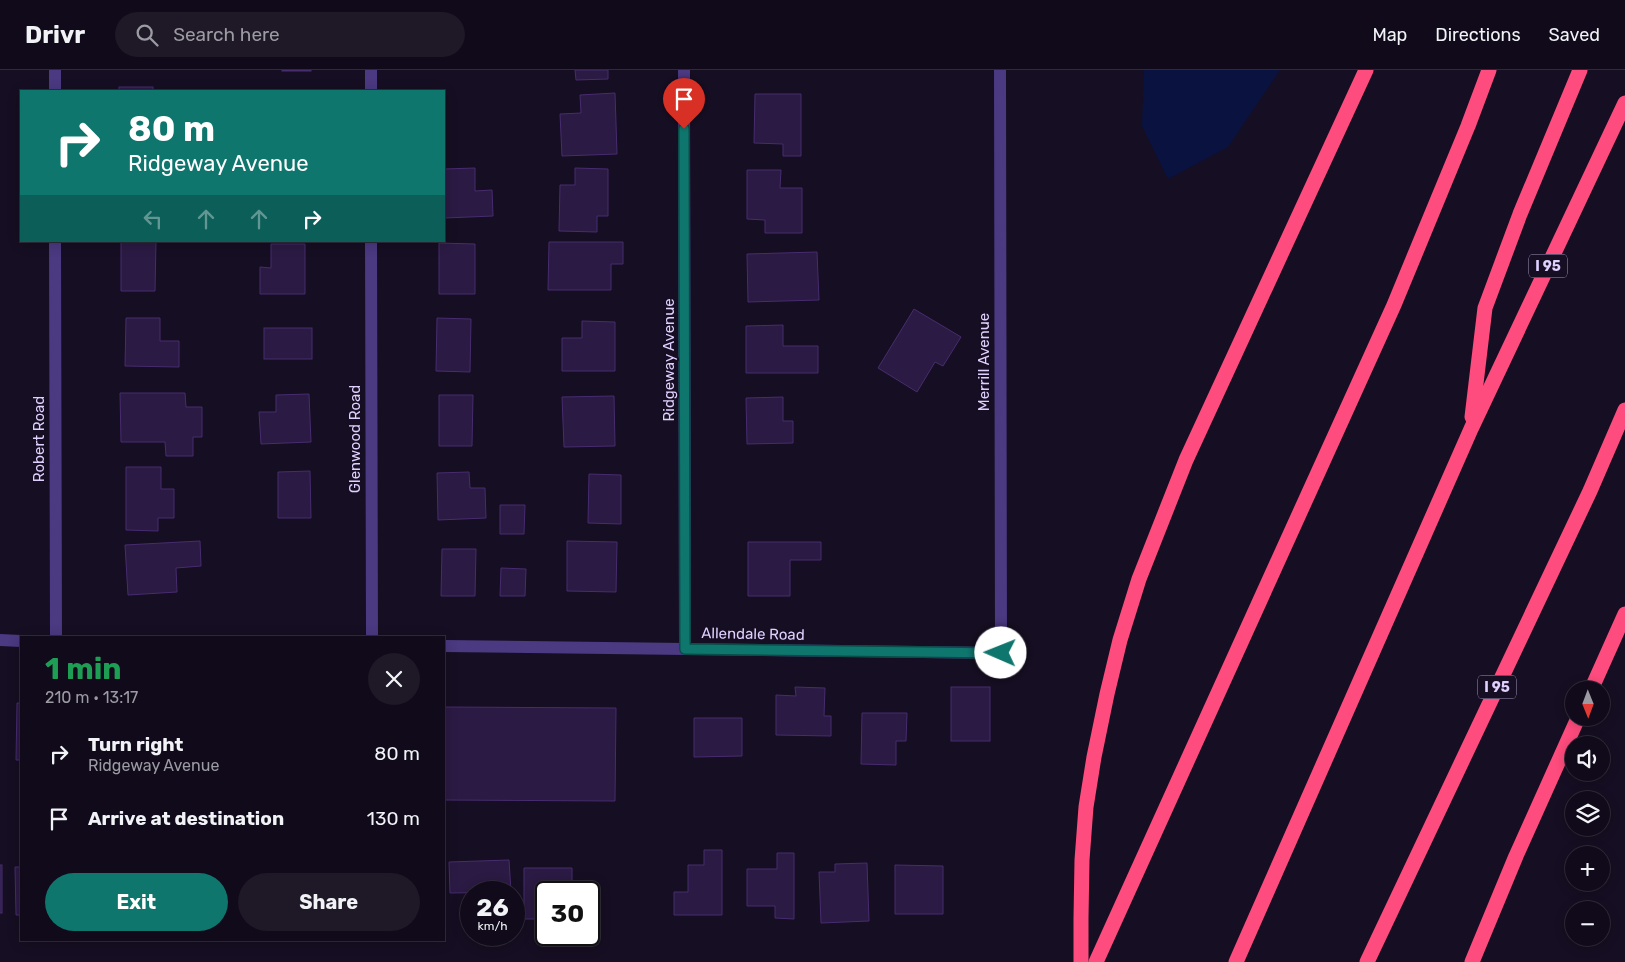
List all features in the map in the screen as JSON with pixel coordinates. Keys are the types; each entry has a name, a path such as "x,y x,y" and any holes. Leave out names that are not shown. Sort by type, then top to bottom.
{"highway":[{"path":"1081,962 1082,869 1086,806 1107,694 1120,640 1139,579 1186,460 1366,70"},
{"path":"1096,962 1394,305 1468,126 1489,70"},
{"path":"1471,429 1485,308 1520,214 1580,70"},
{"name":"I 95","path":"1236,962 1471,429 1625,103"},
{"name":"I 95","path":"1367,962 1590,491 1625,410"},
{"path":"1595,681 1625,614"},
{"path":"1472,962 1516,856 1574,726"}],"street":[{"path":"55,70 55,90"},
{"path":"370,70 371,90"},
{"name":"Ridgeway Avenue","path":"684,70 685,649"},
{"name":"Merrill Avenue","path":"1000,70 1001,653"},
{"name":"Robert Road","path":"55,242 56,636"},
{"name":"Glenwood Road","path":"371,242 372,636"},
{"path":"0,640 20,641"},
{"name":"Allendale Road","path":"445,646 1001,653"}],"shaded area":[{"path":"1144,70 1280,70 1228,147 1168,179 1142,126"}],"building":[{"path":"311,70 311,71 282,71"},
{"path":"575,70 608,70 608,79 576,80"},
{"path":"119,87 153,87 153,90 119,90"},
{"path":"615,93 617,154 562,156 560,114 581,113 580,95"},
{"path":"755,94 801,94 801,156 783,156 783,144 754,143"},
{"path":"475,168 475,191 492,190 493,216 445,218 445,169"},
{"path":"575,168 608,169 608,216 597,216 597,232 559,231 560,185 575,185"},
{"path":"747,170 781,170 780,188 802,188 802,233 765,233 765,220 747,219"},
{"path":"121,242 156,242 155,291 121,291"},
{"path":"549,242 623,242 623,264 611,264 611,290 548,290"},
{"path":"439,243 475,244 475,294 439,294"},
{"path":"271,244 305,244 305,294 260,294 260,267 271,268"},
{"path":"817,252 819,300 748,302 747,254"},
{"path":"914,309 961,337 943,366 935,362 917,392 878,368"},
{"path":"126,318 160,318 160,341 179,341 179,367 125,366"},
{"path":"437,318 471,319 470,372 436,371"},
{"path":"582,321 615,322 615,371 562,371 562,338 582,338"},
{"path":"783,325 783,346 818,346 818,373 746,373 746,326"},
{"path":"264,328 312,328 312,359 264,359"},
{"path":"120,393 185,393 186,407 202,407 202,437 193,437 193,456 166,456 165,442 121,442"},
{"path":"309,394 311,442 261,444 259,412 276,412 276,395"},
{"path":"439,395 473,395 472,446 439,446"},
{"path":"614,396 615,446 564,447 562,397"},
{"path":"783,397 783,421 793,421 793,443 747,444 746,398"},
{"path":"126,467 161,467 161,489 174,489 174,518 158,518 158,531 126,530"},
{"path":"310,471 311,518 278,518 278,472"},
{"path":"469,472 470,488 485,488 486,518 438,520 437,473"},
{"path":"589,474 621,475 621,524 588,523"},
{"path":"500,505 525,505 524,534 500,534"},
{"path":"200,541 201,566 176,568 177,592 128,595 125,545"},
{"path":"567,541 617,542 616,592 567,591"},
{"path":"748,542 821,542 821,560 790,560 790,596 748,596"},
{"path":"442,549 476,549 475,596 441,596"},
{"path":"501,568 526,569 525,596 500,596"},
{"path":"795,687 825,688 824,716 831,716 831,736 776,735 776,695 796,696"},
{"path":"951,687 990,687 990,741 951,741"},
{"path":"17,703 20,703 20,760 16,760"},
{"path":"445,707 616,708 615,801 445,800"},
{"path":"862,713 907,713 906,741 896,741 896,765 861,764"},
{"path":"694,718 742,718 742,756 694,757"},
{"path":"704,850 722,850 722,915 674,915 674,892 688,892 688,865 704,865"},
{"path":"777,853 794,853 794,919 775,918 775,906 747,906 747,869 777,869"},
{"path":"509,860 510,881 460,881 460,893 450,893 449,862"},
{"path":"867,863 869,921 821,923 819,872 835,872 835,864"},
{"path":"0,865 2,865 2,913 0,913"},
{"path":"895,865 943,866 943,914 895,914"},
{"path":"15,867 20,867 20,915 16,915"},
{"path":"524,868 572,868 572,881 535,881 535,919 525,919"}],"route":[{"path":"684,129 685,649 1001,653"}]}
